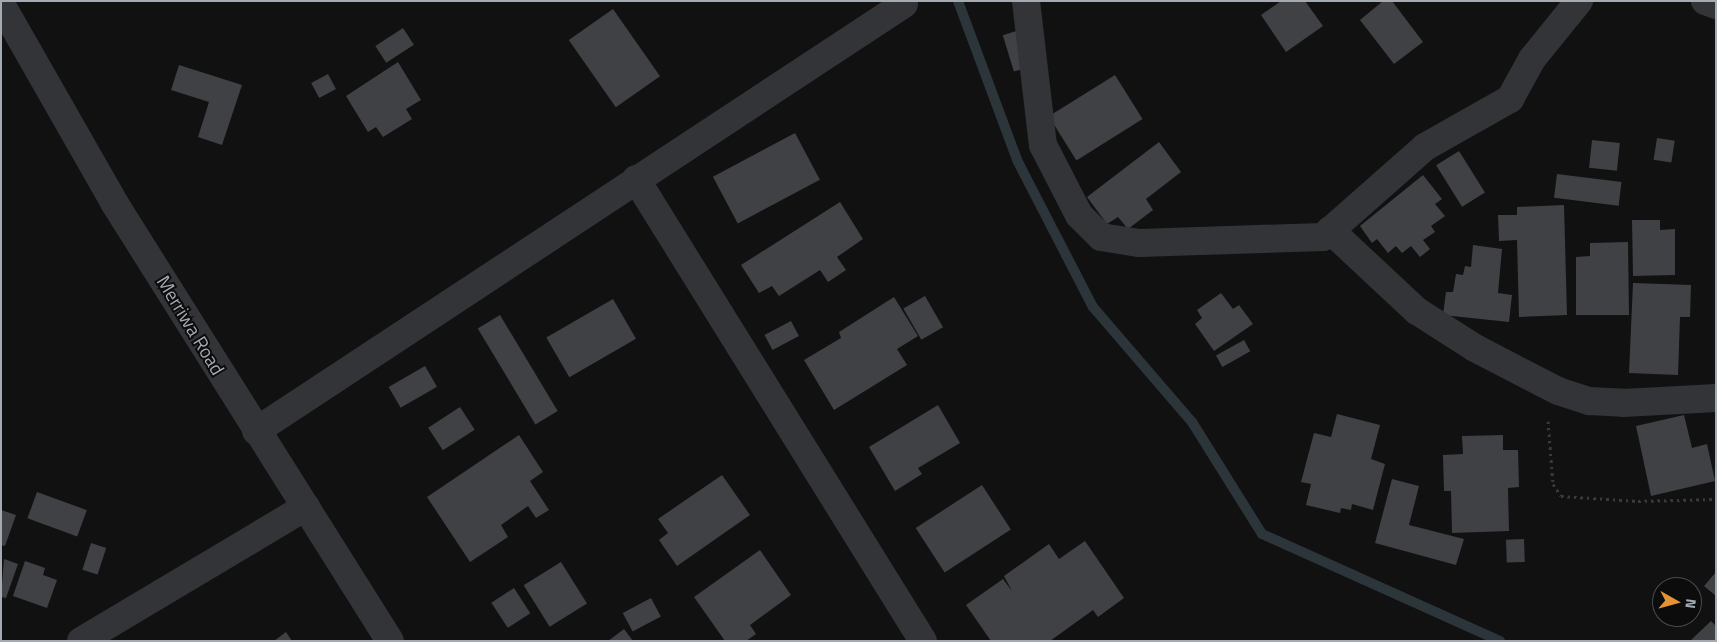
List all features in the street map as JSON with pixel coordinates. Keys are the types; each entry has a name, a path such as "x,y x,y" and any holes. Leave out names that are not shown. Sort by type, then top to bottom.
{"street":[{"path":"1026,1 1043,145 1079,215 1101,237 1140,243 1283,240 1323,237 1425,146 1510,99 1532,59 1579,1"},
{"path":"1706,1 1716,5"},
{"name":"Merriwa Road","path":"1,4 116,204 256,431 306,506 390,641"},
{"path":"256,431 904,4"},
{"path":"636,179 923,641"},
{"path":"1330,230 1417,311 1475,348 1545,384 1589,401 1634,404 1716,398"},
{"path":"81,641 306,506"}],"path":[{"path":"1545,384 1551,473 1558,494 1638,501 1716,499"}],"building":[{"path":"1281,1 1305,1 1323,26 1286,52 1261,15"},
{"path":"1383,1 1392,1 1423,42 1394,64 1360,20"},
{"path":"613,9 660,76 616,107 569,40"},
{"path":"403,28 414,45 386,63 375,46"},
{"path":"1020,30 1031,66 1014,72 1003,35"},
{"path":"398,62 421,100 406,109 412,119 383,137 376,127 368,132 346,96"},
{"path":"179,65 242,85 222,145 198,137 209,102 171,90"},
{"path":"328,74 336,89 319,98 311,83"},
{"path":"1115,75 1143,119 1076,160 1049,116"},
{"path":"795,133 820,180 738,223 713,177"},
{"path":"1657,138 1675,141 1671,163 1654,160"},
{"path":"1592,140 1620,143 1617,171 1589,168"},
{"path":"1159,142 1181,172 1146,199 1153,210 1128,229 1118,217 1107,224 1087,197"},
{"path":"1459,151 1485,193 1462,207 1436,165"},
{"path":"1557,174 1622,182 1619,206 1554,198"},
{"path":"1423,175 1442,199 1435,204 1445,216 1431,226 1435,232 1423,240 1430,249 1420,257 1411,246 1402,253 1396,246 1388,253 1377,239 1372,243 1360,226"},
{"path":"840,202 863,239 837,257 846,270 828,282 820,270 779,296 772,286 759,293 741,265"},
{"path":"1564,205 1567,315 1519,317 1517,240 1499,241 1498,215 1517,215 1517,207"},
{"path":"1632,220 1660,220 1660,230 1675,229 1675,275 1633,276"},
{"path":"1628,242 1629,315 1576,315 1576,257 1590,256 1590,243"},
{"path":"1473,245 1502,249 1498,293 1512,295 1509,322 1443,315 1446,292 1453,292 1456,274 1463,275 1465,266 1471,267"},
{"path":"1633,283 1691,285 1690,317 1680,317 1678,375 1629,373"},
{"path":"1221,293 1233,309 1239,305 1253,324 1214,351 1195,324 1202,318 1197,310"},
{"path":"925,296 943,327 921,340 903,308"},
{"path":"894,297 918,336 897,349 907,365 834,410 804,360 841,338 839,332"},
{"path":"613,299 636,339 569,377 546,338"},
{"path":"500,315 558,411 535,424 478,328"},
{"path":"791,321 799,336 772,350 765,335"},
{"path":"1244,340 1250,351 1222,367 1216,356"},
{"path":"425,366 437,387 401,408 389,387"},
{"path":"938,405 960,443 918,468 922,474 895,491 869,447"},
{"path":"460,407 475,430 443,450 428,428"},
{"path":"1337,414 1380,425 1371,459 1385,464 1373,510 1352,504 1351,510 1341,508 1340,513 1306,505 1311,484 1301,482 1314,433 1331,437"},
{"path":"1684,415 1692,448 1707,444 1715,481 1651,496 1636,426"},
{"path":"519,435 543,472 530,481 549,510 536,518 528,506 501,525 508,537 470,562 427,497"},
{"path":"1503,435 1503,450 1518,450 1519,487 1508,488 1509,531 1452,533 1451,491 1444,491 1443,455 1463,454 1462,436"},
{"path":"722,475 750,515 677,566 659,540 668,533 658,519"},
{"path":"1392,479 1419,486 1409,525 1464,539 1456,565 1375,543"},
{"path":"982,485 1011,529 945,572 916,528"},
{"path":"37,492 87,510 77,536 27,518"},
{"path":"1,510 16,515 5,546 1,545"},
{"path":"1524,539 1525,562 1507,563 1506,540"},
{"path":"1085,541 1124,598 1098,617 1093,610 1050,641 991,641 966,605 1003,579 1012,591 1004,576 1049,544 1059,559"},
{"path":"91,543 106,548 98,575 82,570"},
{"path":"760,550 791,595 750,625 756,634 746,641 725,641 694,597"},
{"path":"4,559 18,564 6,598 1,597"},
{"path":"25,561 45,568 43,575 57,580 47,608 13,596"},
{"path":"561,562 587,604 550,627 524,585"},
{"path":"1716,572 1716,596 1704,586"},
{"path":"514,588 530,613 508,628 491,603"},
{"path":"651,598 661,617 633,632 623,613"},
{"path":"1711,621 1716,626 1716,641 1690,641"},
{"path":"624,629 633,641 608,641"},
{"path":"286,632 292,641 274,641"}],"waterway":[{"path":"958,1 1017,160 1093,307 1192,422 1262,534 1500,641"}]}
